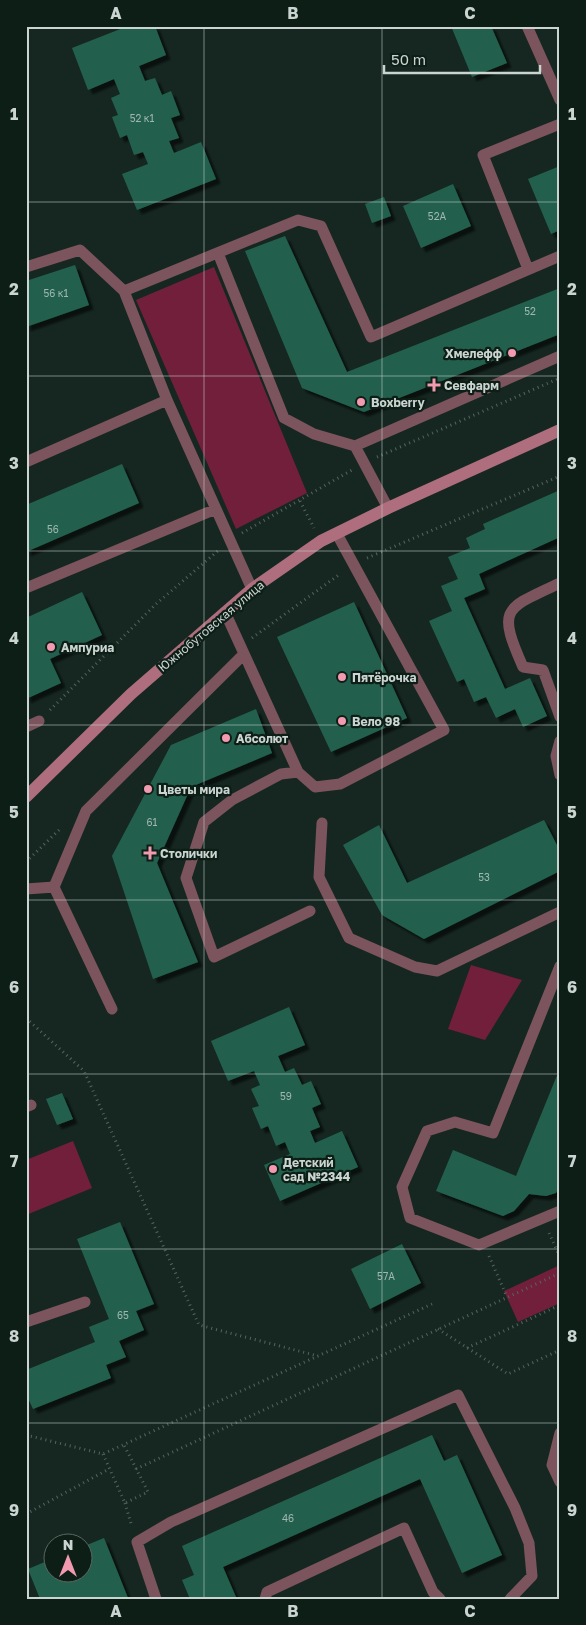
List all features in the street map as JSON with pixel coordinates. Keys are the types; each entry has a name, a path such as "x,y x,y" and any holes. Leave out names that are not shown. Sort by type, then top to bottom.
{"street":[{"name":"Южнобутовская улица","path":"26,797 131,694 225,612 252,589 321,541 388,508 560,430"}],"lane":[{"path":"527,26 560,100"},
{"path":"528,269 483,155 560,124"},
{"path":"124,290 298,220 321,226 371,337 560,256"},
{"path":"26,266 80,250 124,290 167,400 252,589"},
{"path":"218,252 284,418 314,434 355,446 560,356"},
{"path":"26,462 167,400"},
{"path":"355,446 388,508"},
{"path":"26,588 216,509"},
{"path":"225,612 298,772 315,787 340,784 444,730 337,534"},
{"path":"560,583 518,602 508,618 508,633 523,668 543,670 560,718"},
{"path":"112,1009 54,887 86,811 242,650"},
{"path":"26,727 39,722"},
{"path":"560,740 556,756 560,775"},
{"path":"298,772 281,774 232,800 204,822 186,878 214,957 310,911"},
{"path":"322,823 318,877 349,938 415,967 437,970 560,912"},
{"path":"26,889 54,887"},
{"path":"560,966 554,995 493,1133 455,1122 427,1132 402,1187 410,1218 479,1245 560,1211"},
{"path":"26,1322 85,1302"},
{"path":"156,1599 137,1542 171,1522 458,1394 514,1508 529,1543 532,1576 510,1599"},
{"path":"560,1432 552,1465 560,1482"},
{"path":"265,1599 267,1592 404,1528 433,1592 440,1599"}],"path":[{"path":"39,722 156,604 230,540 364,463 560,378"},
{"path":"242,650 353,564 560,476"},
{"path":"26,862 61,828"},
{"path":"26,1018 84,1070 199,1325 318,1356"},
{"path":"543,1218 560,1257"},
{"path":"484,1243 507,1297"},
{"path":"136,1469 560,1273"},
{"path":"26,1435 103,1454 432,1304"},
{"path":"466,1348 560,1306"},
{"path":"438,1329 508,1374 560,1350"},
{"path":"124,1445 148,1492 124,1503"},
{"path":"103,1454 124,1503 137,1542"},
{"path":"26,1514 110,1469"}],"shaded area":[{"path":"214,267 307,493 236,529 136,300"},
{"path":"471,965 522,980 485,1040 448,1029"},
{"path":"73,1141 92,1188 26,1215 26,1160"},
{"path":"560,1265 560,1303 518,1322 504,1291"}],"building":[{"path":"128,26 155,26 166,55 139,66 145,81 155,78 162,95 171,91 180,115 171,118 179,138 169,141 174,153 201,142 216,179 137,210 122,174 148,164 143,152 134,155 127,135 120,138 112,117 118,115 111,98 120,94 114,79 88,90 72,48"},
{"path":"451,26 491,26 507,63 472,77"},
{"path":"560,166 560,230 551,234 528,179"},
{"path":"453,184 471,226 421,248 403,206"},
{"path":"384,197 391,216 372,223 365,204"},
{"path":"285,236 347,372 560,288 560,334 364,412 302,388 245,251"},
{"path":"75,265 89,305 26,327 26,281"},
{"path":"122,464 139,503 26,552 26,505"},
{"path":"560,490 560,537 479,574 485,589 464,598 505,689 530,678 547,716 523,727 515,709 496,718 486,697 474,702 464,679 457,682 429,621 452,611 441,586 458,579 448,557 470,548 466,538 485,529 483,524"},
{"name":"Ампуриа","path":"82,592 102,635 50,659 61,683 26,699 26,618"},
{"name":"Пятёрочка","path":"354,602 407,718 331,752 277,637"},
{"path":"256,709 272,753 191,787 157,863 198,962 153,979 112,856 171,745"},
{"path":"544,820 560,851 560,871 424,939 382,915 343,845 379,825 407,883"},
{"path":"289,1007 305,1045 278,1056 285,1072 294,1068 302,1085 311,1081 321,1104 312,1108 320,1127 310,1131 315,1143 342,1131 358,1167 280,1201 264,1165 290,1154 285,1142 276,1146 268,1126 261,1129 252,1108 259,1106 251,1089 260,1085 254,1071 228,1081 211,1041"},
{"path":"560,1068 560,1184 556,1193 546,1196 529,1194 514,1211 503,1216 436,1191 453,1150 516,1176"},
{"path":"62,1093 73,1119 57,1125 46,1099"},
{"path":"120,1222 154,1304 136,1311 144,1330 119,1341 126,1357 106,1365 111,1378 33,1409 26,1394 26,1370 95,1342 89,1327 109,1319 77,1239"},
{"path":"402,1244 421,1283 370,1309 351,1269"},
{"path":"432,1435 444,1461 457,1455 502,1555 462,1573 420,1479 223,1567 236,1597 190,1599 182,1580 194,1575 182,1546"},
{"path":"104,1538 128,1598 40,1599 28,1569 42,1563 42,1582 92,1582 92,1543"}],"place":[{"name":"Хмелефф","path":"512,353"},
{"name":"Севфарм","path":"434,385"},
{"name":"Boxberry","path":"361,402"},
{"name":"Ампуриа","path":"51,647"},
{"name":"Пятёрочка","path":"342,677"},
{"name":"Вело 98","path":"342,721"},
{"name":"Абсолют","path":"226,738"},
{"name":"Цветы мира","path":"148,789"},
{"name":"Столички","path":"150,853"},
{"name":"Детский сад №2344","path":"273,1169"}]}
